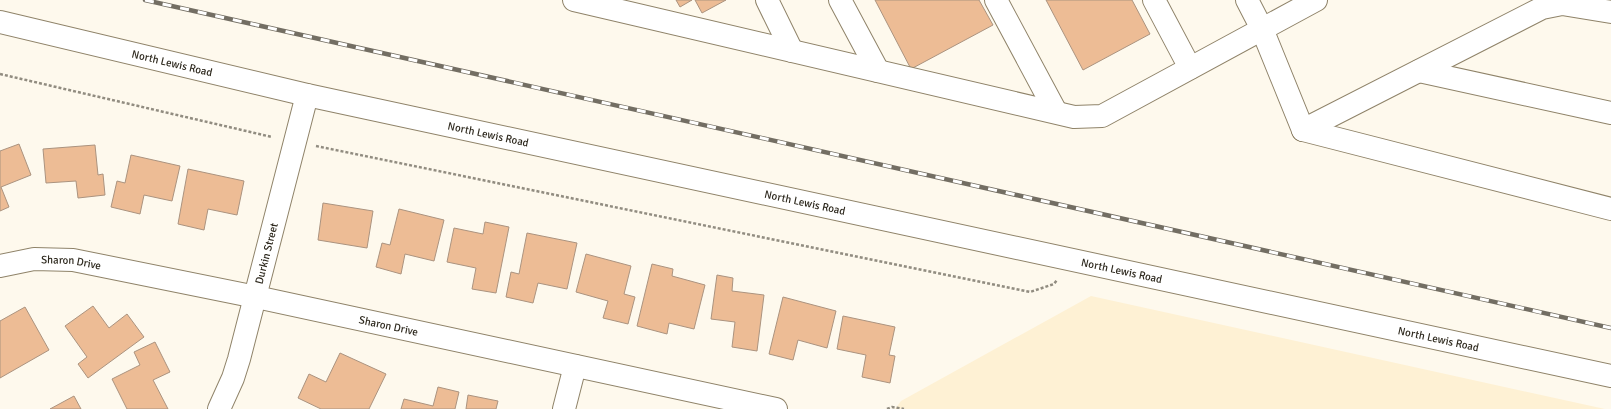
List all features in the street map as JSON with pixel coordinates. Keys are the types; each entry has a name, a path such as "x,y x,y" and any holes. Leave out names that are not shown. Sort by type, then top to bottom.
{"main road":[{"path":"574,0 613,5 792,51 1074,117 1102,116 1316,0"},
{"path":"767,0 792,51"},
{"path":"840,0 878,71"},
{"path":"996,0 1056,112"},
{"path":"1154,0 1190,68"},
{"path":"1247,0 1262,29 1303,130"},
{"path":"1303,130 1542,8 1562,4 1611,12"},
{"name":"North Lewis Road","path":"0,22 307,95 1611,376"},
{"path":"1419,71 1611,113"},
{"name":"Durkin Street","path":"219,409 233,378 256,297 307,95"},
{"path":"1303,130 1611,209"},
{"name":"Sharon Drive","path":"0,266 34,259 73,260 256,297 776,409"},
{"path":"564,409 575,366"}],"path":[{"path":"0,74 248,132"},
{"path":"339,150 1030,292 1054,284 1073,260"},
{"path":"887,409 892,407 904,409"}],"shaded area":[{"path":"1091,296 1605,409 895,409 901,401"}],"building":[{"path":"676,0 692,0 680,7"},
{"path":"695,0 726,0 702,13"},
{"path":"875,0 979,0 993,25 911,69"},
{"path":"1046,0 1132,0 1150,34 1083,70"},
{"path":"19,144 31,175 1,187 9,207 0,211 0,151"},
{"path":"95,145 98,175 103,174 105,195 78,198 76,181 46,183 43,149"},
{"path":"131,155 180,166 172,201 144,195 140,214 111,207 117,181 125,183"},
{"path":"188,169 244,181 237,215 208,209 204,230 178,224"},
{"path":"323,203 373,211 367,248 318,240"},
{"path":"399,209 444,220 434,261 405,254 401,274 376,267 382,243 390,245"},
{"path":"485,222 509,227 496,293 472,289 476,268 447,262 454,228 483,234"},
{"path":"527,233 577,243 567,289 538,283 533,303 506,297 511,272 519,274"},
{"path":"586,254 631,266 624,294 635,297 628,324 603,318 608,301 576,292"},
{"path":"652,264 673,269 672,276 705,285 694,329 669,323 667,334 637,326"},
{"path":"717,275 733,278 732,291 764,295 757,351 732,347 735,322 711,319"},
{"path":"783,297 836,311 827,348 798,340 793,360 769,354"},
{"path":"93,306 109,328 127,314 144,337 88,378 78,364 87,357 65,326"},
{"path":"25,307 49,350 0,378 0,321"},
{"path":"843,316 895,327 889,355 895,356 890,383 862,377 866,355 837,349"},
{"path":"155,342 170,372 153,380 168,409 127,409 112,379 140,365 134,352"},
{"path":"340,353 386,374 369,409 321,409 298,398 309,374 326,382"},
{"path":"438,387 459,392 455,409 401,409 404,399 433,406"},
{"path":"468,395 498,401 496,409 466,409"},
{"path":"74,396 81,409 50,409"}],"railway":[{"path":"145,0 1611,328"}]}
